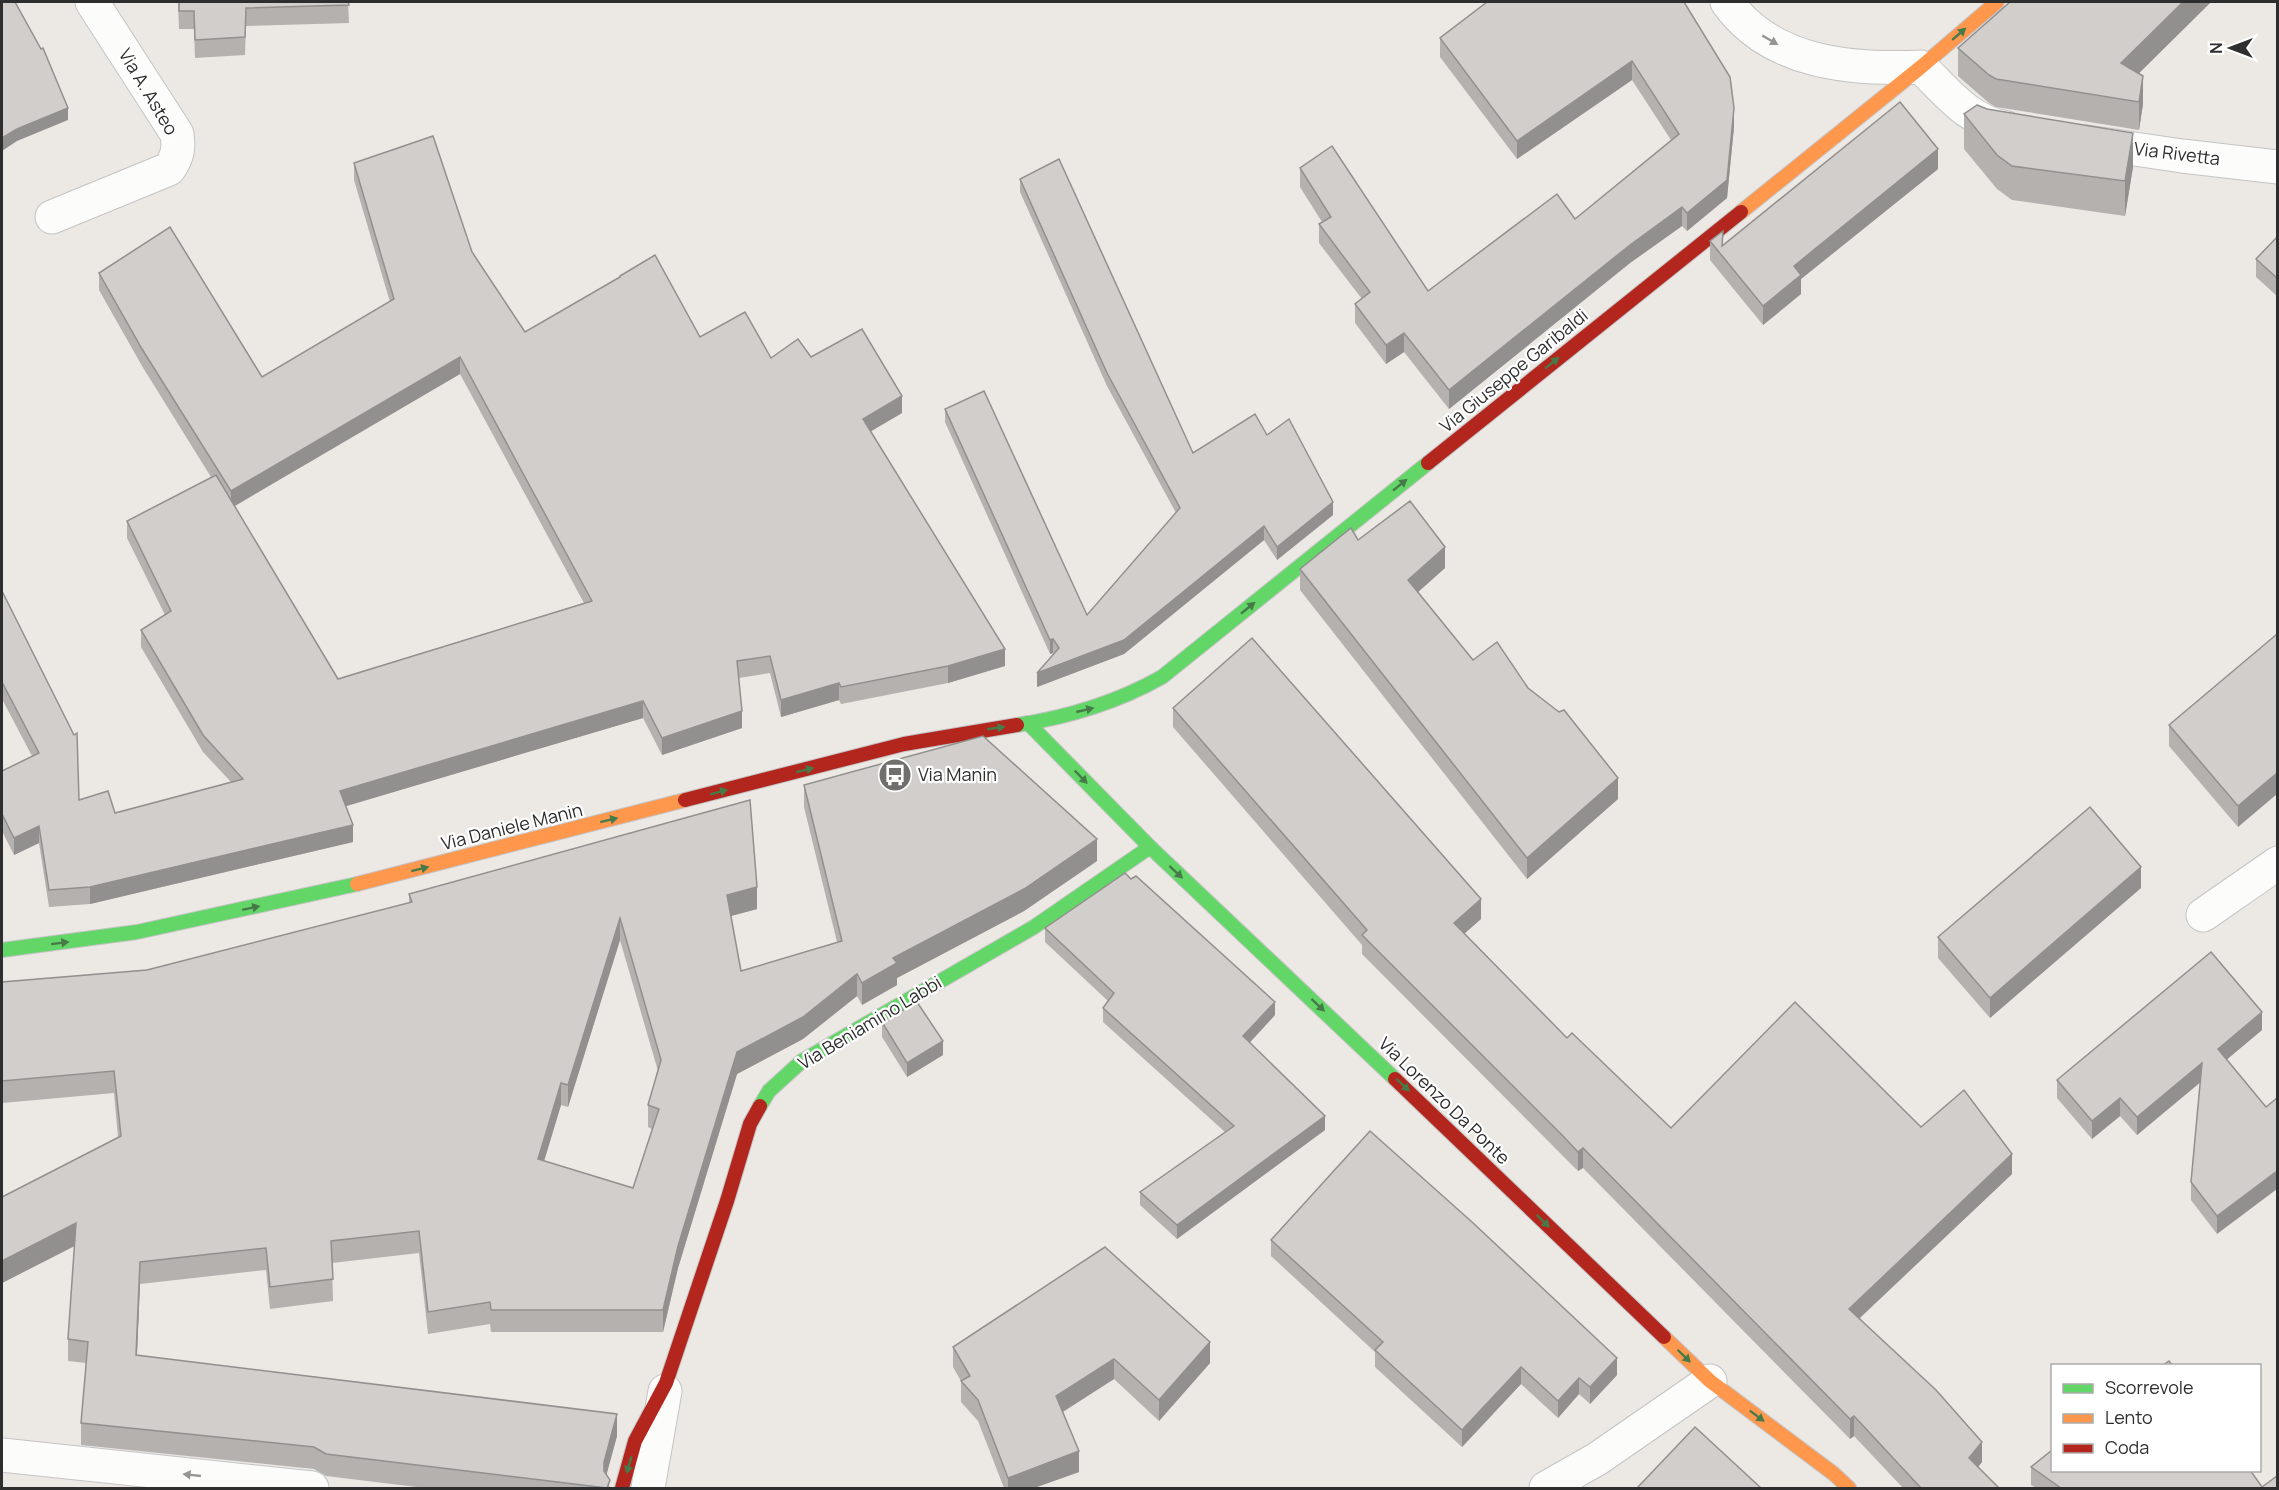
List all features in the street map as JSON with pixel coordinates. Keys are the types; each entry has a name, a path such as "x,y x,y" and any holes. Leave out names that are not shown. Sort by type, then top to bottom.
{"street":[{"name":"Via A. Asteo","path":"52,217 169,169 176,159 179,148 177,134 92,2"},
{"path":"1727,2 1750,27 1793,52 1848,66 1921,67"},
{"name":"Via Giuseppe Garibaldi","path":"1028,723 1102,706 1162,677 1921,67 1997,2"},
{"name":"Via Rivetta","path":"1921,67 1971,115 1990,125 2182,156 2277,166"},
{"name":"Via Lorenzo Da Ponte","path":"1028,723 1150,847 1710,1381 1834,1474 1849,1488"},
{"name":"Via Daniele Manin","path":"2,950 137,933 364,883 904,744 1028,723"},
{"name":"Via Beniamino Labbi","path":"622,1488 636,1441 666,1383 727,1201 750,1124 769,1091 802,1060 1034,927 1150,847"},
{"path":"2203,915 2277,863"},
{"path":"1546,1488 1597,1459 1710,1381"},
{"path":"648,1488 666,1383"},
{"path":"2,1455 312,1488"}],"building":[{"path":"2,2 15,2 41,49 43,48 68,108 17,129 2,138"},
{"path":"179,2 348,2 349,5 246,8 245,37 195,40 194,11 179,11"},
{"path":"1487,2 1684,2 1730,77 1734,108 1727,180 1687,213 1682,207 1630,245 1449,390 1404,333 1386,345 1355,304 1370,292 1319,224 1331,217 1300,168 1332,146 1428,291 1557,194 1575,219 1679,134 1632,61 1517,141 1440,38"},
{"path":"2010,2 2183,2 2121,63 2143,76 2139,102 1996,79 1989,75 1958,48"},
{"path":"1900,102 1938,149 1794,266 1801,275 1763,306 1710,241 1723,231 1722,246"},
{"path":"1977,105 1987,109 2133,133 2125,181 2012,166 1997,155 1964,114"},
{"path":"433,136 472,252 525,332 655,255 700,337 745,312 771,358 798,339 811,357 862,329 902,396 863,419 1005,649 948,666 841,687 839,683 781,700 770,656 737,661 742,711 662,738 643,701 340,791 353,825 90,887 49,890 39,826 14,838 2,814 2,771 39,753 2,682 2,591 74,735 77,733 79,800 108,791 115,813 243,779 203,735 141,630 171,611 127,521 216,475 338,679 592,601 460,357 231,491 142,349 99,273 170,227 262,377 394,299 354,163"},
{"path":"1059,159 1193,453 1255,414 1267,435 1289,419 1333,502 1277,547 1264,526 1124,640 1037,673 1059,648 1053,639 1050,640 945,409 984,391 1087,615 1180,508 1107,373 1020,179"},
{"path":"2277,237 2277,278 2256,259"},
{"path":"1410,501 1445,547 1408,580 1473,660 1497,642 1528,688 1559,712 1564,710 1618,778 1527,858 1300,569 1351,528 1358,540"},
{"path":"2277,634 2277,773 2238,806 2169,725"},
{"path":"1252,638 1481,899 1454,923 1567,1038 1572,1033 1671,1128 1795,1002 1921,1127 1964,1090 2012,1154 1849,1309 1936,1390 1982,1442 1969,1458 1999,1488 1921,1488 1854,1416 1850,1419 1583,1148 1578,1152 1362,935 1367,930 1173,708"},
{"path":"983,736 1097,839 1024,889 893,958 897,963 862,983 857,974 803,1017 737,1052 678,1246 663,1310 491,1310 490,1302 428,1312 419,1231 331,1241 333,1279 270,1287 266,1248 140,1262 136,1355 617,1414 604,1462 604,1471 610,1480 607,1488 326,1454 314,1447 81,1423 88,1342 68,1339 76,1223 2,1261 2,1197 121,1136 114,1071 2,1081 2,982 147,970 412,902 409,894 750,800 757,887 727,895 741,971 842,941 804,785","holes":["620,918 661,1060 648,1105 659,1109 633,1188 538,1159 561,1083 568,1085"]},
{"path":"2090,807 2141,867 1990,998 1938,937"},
{"path":"1125,873 1131,879 1136,876 1275,1002 1243,1036 1325,1116 1177,1225 1140,1192 1234,1126 1103,1008 1114,993 1045,928"},
{"path":"2211,952 2262,1012 2218,1049 2266,1107 2277,1098 2277,1171 2217,1216 2191,1182 2202,1063 2137,1117 2120,1098 2092,1121 2057,1080"},
{"path":"917,1002 943,1041 907,1063 882,1022"},
{"path":"1370,1131 1472,1222 1617,1358 1590,1387 1579,1378 1558,1401 1521,1367 1462,1430 1375,1350 1383,1342 1271,1240"},
{"path":"1105,1247 1210,1342 1159,1400 1114,1359 1056,1396 1079,1451 1008,1478 978,1400 961,1381 970,1376 953,1347"},
{"path":"1695,1427 1761,1488 1637,1488"},
{"path":"2051,1451 2051,1472 2251,1472 2262,1487 2277,1476 2277,1488 2061,1488 2031,1467"}],"traffic: fast":[{"path":"1017,725 1092,708 1110,702 1162,677 1428,463"},
{"path":"1028,723 1150,847 1395,1079"},
{"path":"760,1106 769,1091 802,1061 1034,927 1150,847"},
{"path":"2,950 137,932 357,884"}],"traffic: slow":[{"path":"1741,212 1921,67 1997,2"},
{"path":"357,884 685,800"},
{"path":"1664,1337 1710,1381 1834,1474 1849,1488"}],"traffic: jam":[{"path":"1428,463 1741,212"},
{"path":"685,800 904,744 1017,725"},
{"path":"1395,1079 1664,1337"},
{"path":"622,1488 635,1441 666,1383 727,1201 750,1124 760,1106"}],"place":[{"name":"Via Manin","path":"895,775"}]}
